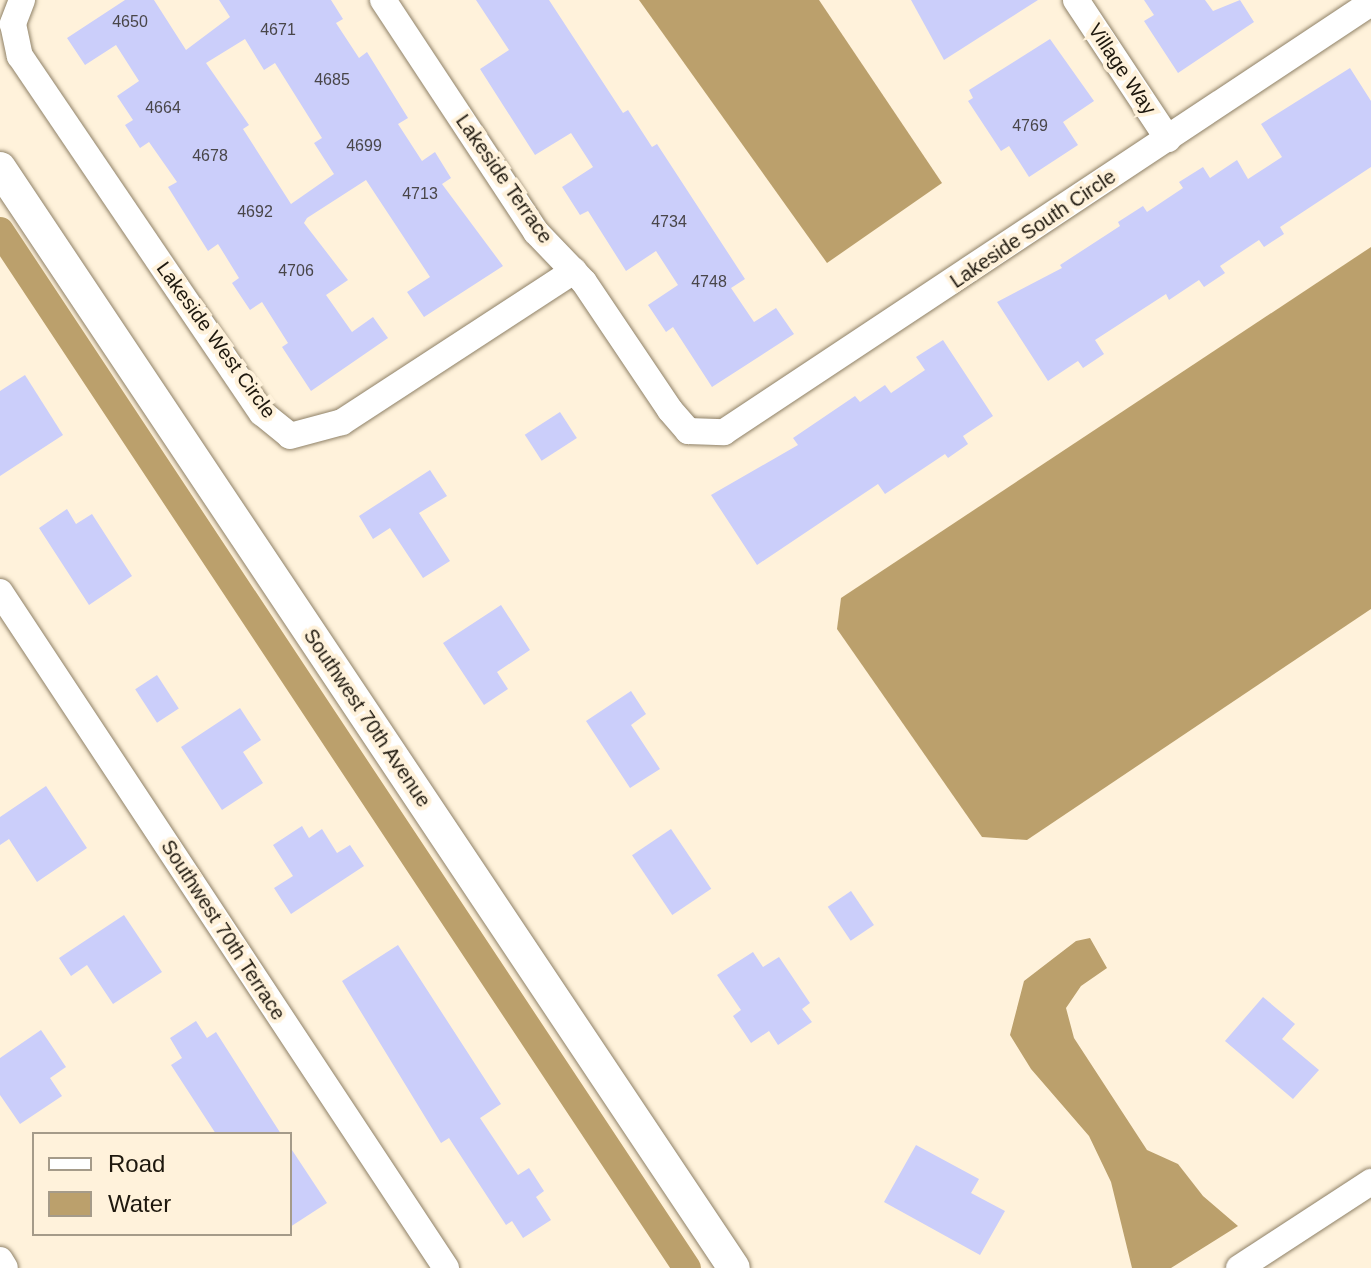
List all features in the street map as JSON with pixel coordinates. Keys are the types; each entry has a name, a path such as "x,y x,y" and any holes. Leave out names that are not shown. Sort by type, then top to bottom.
{"street":[{"name":"Lakeside West Circle","path":"22,0 13,24 20,56 262,413 290,436 342,422 574,271"},
{"name":"Lakeside Terrace","path":"383,0 536,232 574,271 688,431"},
{"name":"Village Way","path":"1076,0 1168,139"},
{"name":"Lakeside South Circle","path":"688,431 724,432 759,412 1371,3"},
{"name":"Southwest 70th Avenue","path":"0,168 734,1268"},
{"name":"Southwest 70th Terrace","path":"0,592 446,1268"},
{"path":"1239,1268 1371,1182"},
{"path":"0,1260 5,1268"}],"water":[{"path":"639,0 819,0 942,183 827,263"},
{"path":"1371,247 1371,609 1027,840 982,837 837,629 841,598"},
{"path":"1090,938 1107,968 1081,986 1066,1008 1074,1038 1147,1150 1178,1164 1203,1196 1238,1226 1171,1268 1132,1268 1111,1182 1089,1136 1031,1069 1010,1035 1024,981 1076,941"}],"building":[{"path":"125,0 154,0 186,50 230,17 219,0 331,0 343,19 336,23 359,58 367,52 408,118 398,124 422,161 435,152 451,178 442,184 503,266 424,317 407,292 430,277 366,180 307,218 304,223 348,280 326,295 352,332 373,317 388,338 311,391 282,347 288,343 262,302 250,310 232,283 239,278 218,244 208,251 168,187 177,182 149,142 140,148 125,125 133,120 117,96 139,81 116,45 85,65 67,38","holes":["245,39 264,70 275,63 322,138 314,143 334,174 291,204 243,129 249,125 206,63"]},
{"path":"476,0 549,0 623,113 628,110 652,147 657,144 745,279 731,288 754,322 776,308 794,334 712,387 673,327 666,332 648,305 678,285 656,251 626,271 588,211 580,215 562,187 593,167 571,133 535,155 480,69 509,50"},
{"path":"911,0 1038,0 944,60"},
{"path":"1144,0 1205,0 1213,11 1240,0 1254,22 1178,73 1144,21 1154,15"},
{"path":"1050,39 1094,101 1063,122 1078,145 1029,177 1009,146 1001,151 968,101 973,98 969,90"},
{"path":"1350,68 1371,101 1371,167 1280,227 1284,234 1264,247 1259,240 1220,266 1225,273 1204,287 1199,280 1169,300 1166,294 1095,340 1104,354 1083,368 1078,361 1048,381 997,302 1062,268 1060,265 1120,226 1118,222 1143,206 1147,212 1183,188 1179,182 1203,167 1210,178 1237,160 1248,179 1282,157 1261,124"},
{"path":"943,340 993,416 963,436 968,444 948,458 945,454 885,494 878,484 757,565 711,495 798,445 793,438 855,396 860,402 885,385 891,393 925,370 916,357"},
{"path":"25,375 63,435 0,476 0,391"},
{"path":"560,412 577,438 542,461 525,435"},
{"path":"430,470 447,496 419,513 450,561 423,578 390,528 373,539 359,516"},
{"path":"67,509 76,524 92,514 132,576 89,605 39,528"},
{"path":"501,605 530,650 497,672 508,689 484,705 443,643"},
{"path":"157,675 179,709 157,723 135,689"},
{"path":"631,691 646,714 631,725 660,769 630,788 586,721"},
{"path":"240,708 261,740 243,752 263,783 222,810 181,747"},
{"path":"46,786 87,848 37,882 9,839 0,845 0,817"},
{"path":"302,826 309,838 322,829 337,853 350,845 364,866 291,914 274,888 293,876 273,845"},
{"path":"671,829 711,889 672,915 632,855"},
{"path":"851,891 874,925 851,941 828,907"},
{"path":"124,915 162,972 113,1004 87,965 71,976 59,958"},
{"path":"398,945 501,1104 480,1118 518,1175 529,1168 544,1191 536,1197 551,1220 523,1238 512,1221 506,1225 449,1138 441,1143 342,981"},
{"path":"753,952 763,967 779,957 810,1003 802,1009 812,1022 778,1045 769,1031 751,1043 733,1016 741,1010 717,975"},
{"path":"1263,997 1295,1024 1282,1039 1319,1070 1293,1099 1225,1041"},
{"path":"196,1021 207,1038 216,1032 280,1132 215,1132 171,1065 182,1058 170,1038"},
{"path":"41,1030 66,1067 50,1078 62,1096 20,1124 0,1095 0,1058"},
{"path":"916,1145 979,1179 971,1193 1005,1211 980,1255 884,1202"},
{"path":"292,1150 327,1203 292,1226"}],"waterway":[{"path":"0,231 687,1268"}]}
